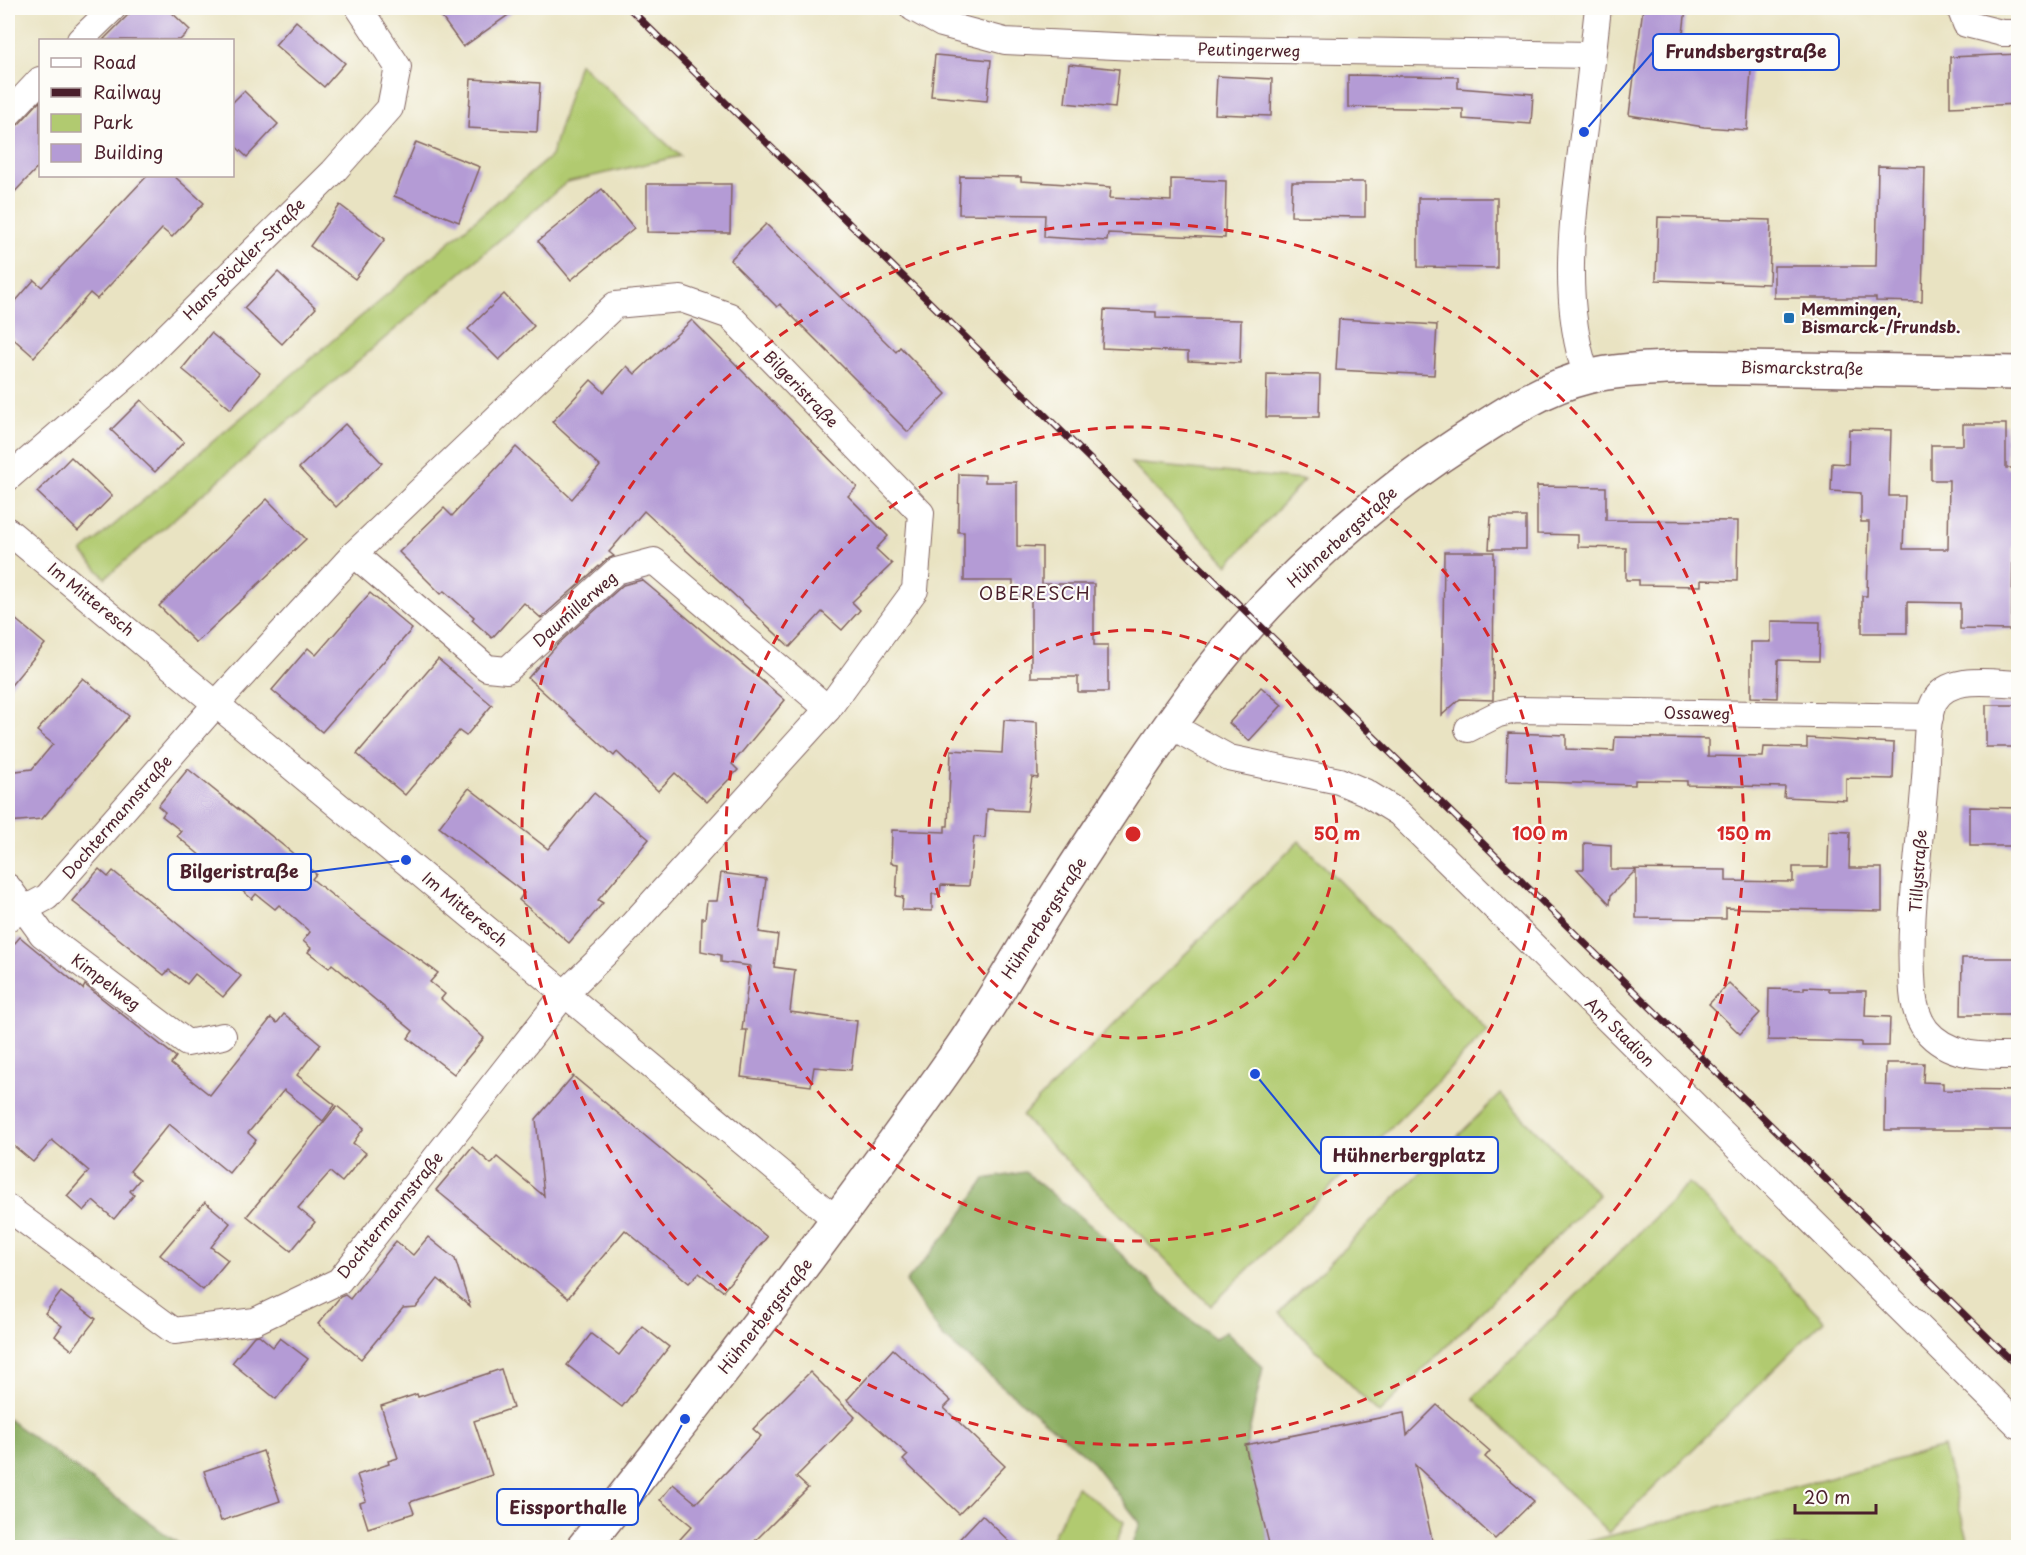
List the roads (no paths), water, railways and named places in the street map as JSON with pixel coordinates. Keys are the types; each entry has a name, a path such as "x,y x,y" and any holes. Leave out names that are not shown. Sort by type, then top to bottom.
{"street":[{"path":"81,39 113,8"},
{"name":"Hans-Böckler-Straße","path":"8,478 133,370 333,172 390,108 398,67 359,8"},
{"name":"Peutingerweg","path":"913,8 942,24 1005,41 1160,48 1592,56"},
{"path":"1587,377 1576,346 1572,267 1573,215 1598,8"},
{"path":"1960,8 1966,24 2002,33 2019,33"},
{"path":"8,114 39,81"},
{"name":"Bilgeristraße","path":"217,703 354,554 615,305 681,299 730,316 921,513 915,590 828,709 613,946 566,992"},
{"name":"Bismarckstraße","path":"1587,377 1639,370 1687,368 2019,373"},
{"name":"Hühnerbergstraße","path":"583,1548 746,1343 838,1221 964,1042 1063,885 1171,726 1228,649 1287,585 1361,516 1416,471 1504,414 1533,399 1587,377"},
{"name":"Im Mitteresch","path":"8,531 566,992 838,1221"},
{"name":"Daumillerweg","path":"354,554 487,668 507,670 616,571 654,561 828,709"},
{"name":"Tillystraße","path":"2019,684 1959,683 1946,690 1934,701 1930,717 1913,949 1916,1011 1924,1028 1938,1043 1952,1050 2019,1056"},
{"name":"Dochtermannstraße","path":"16,913 47,897 217,703"},
{"name":"Ossaweg","path":"1468,729 1498,714 1515,710 1930,717"},
{"name":"Am Stadion","path":"1171,726 1229,758 1339,781 1365,792 1399,813 2019,1425"},
{"name":"Kimpelweg","path":"8,888 16,913 187,1043 223,1036"},
{"name":"Dochtermannstraße","path":"8,1208 174,1331 255,1321 339,1281 566,992"}],"railway":[{"path":"629,8 2018,1367"}],"place":[{"name":"Frundsbergstraße","path":"1584,132"},
{"name":"Memmingen, Bismarck-/Frundsb.","path":"1789,318"},
{"name":"Bilgeristraße","path":"406,860"},
{"name":"Hühnerbergplatz","path":"1255,1074"},
{"name":"Eissporthalle","path":"685,1419"}],"district":[{"name":"OBERESCH","path":"1035,594"}]}
